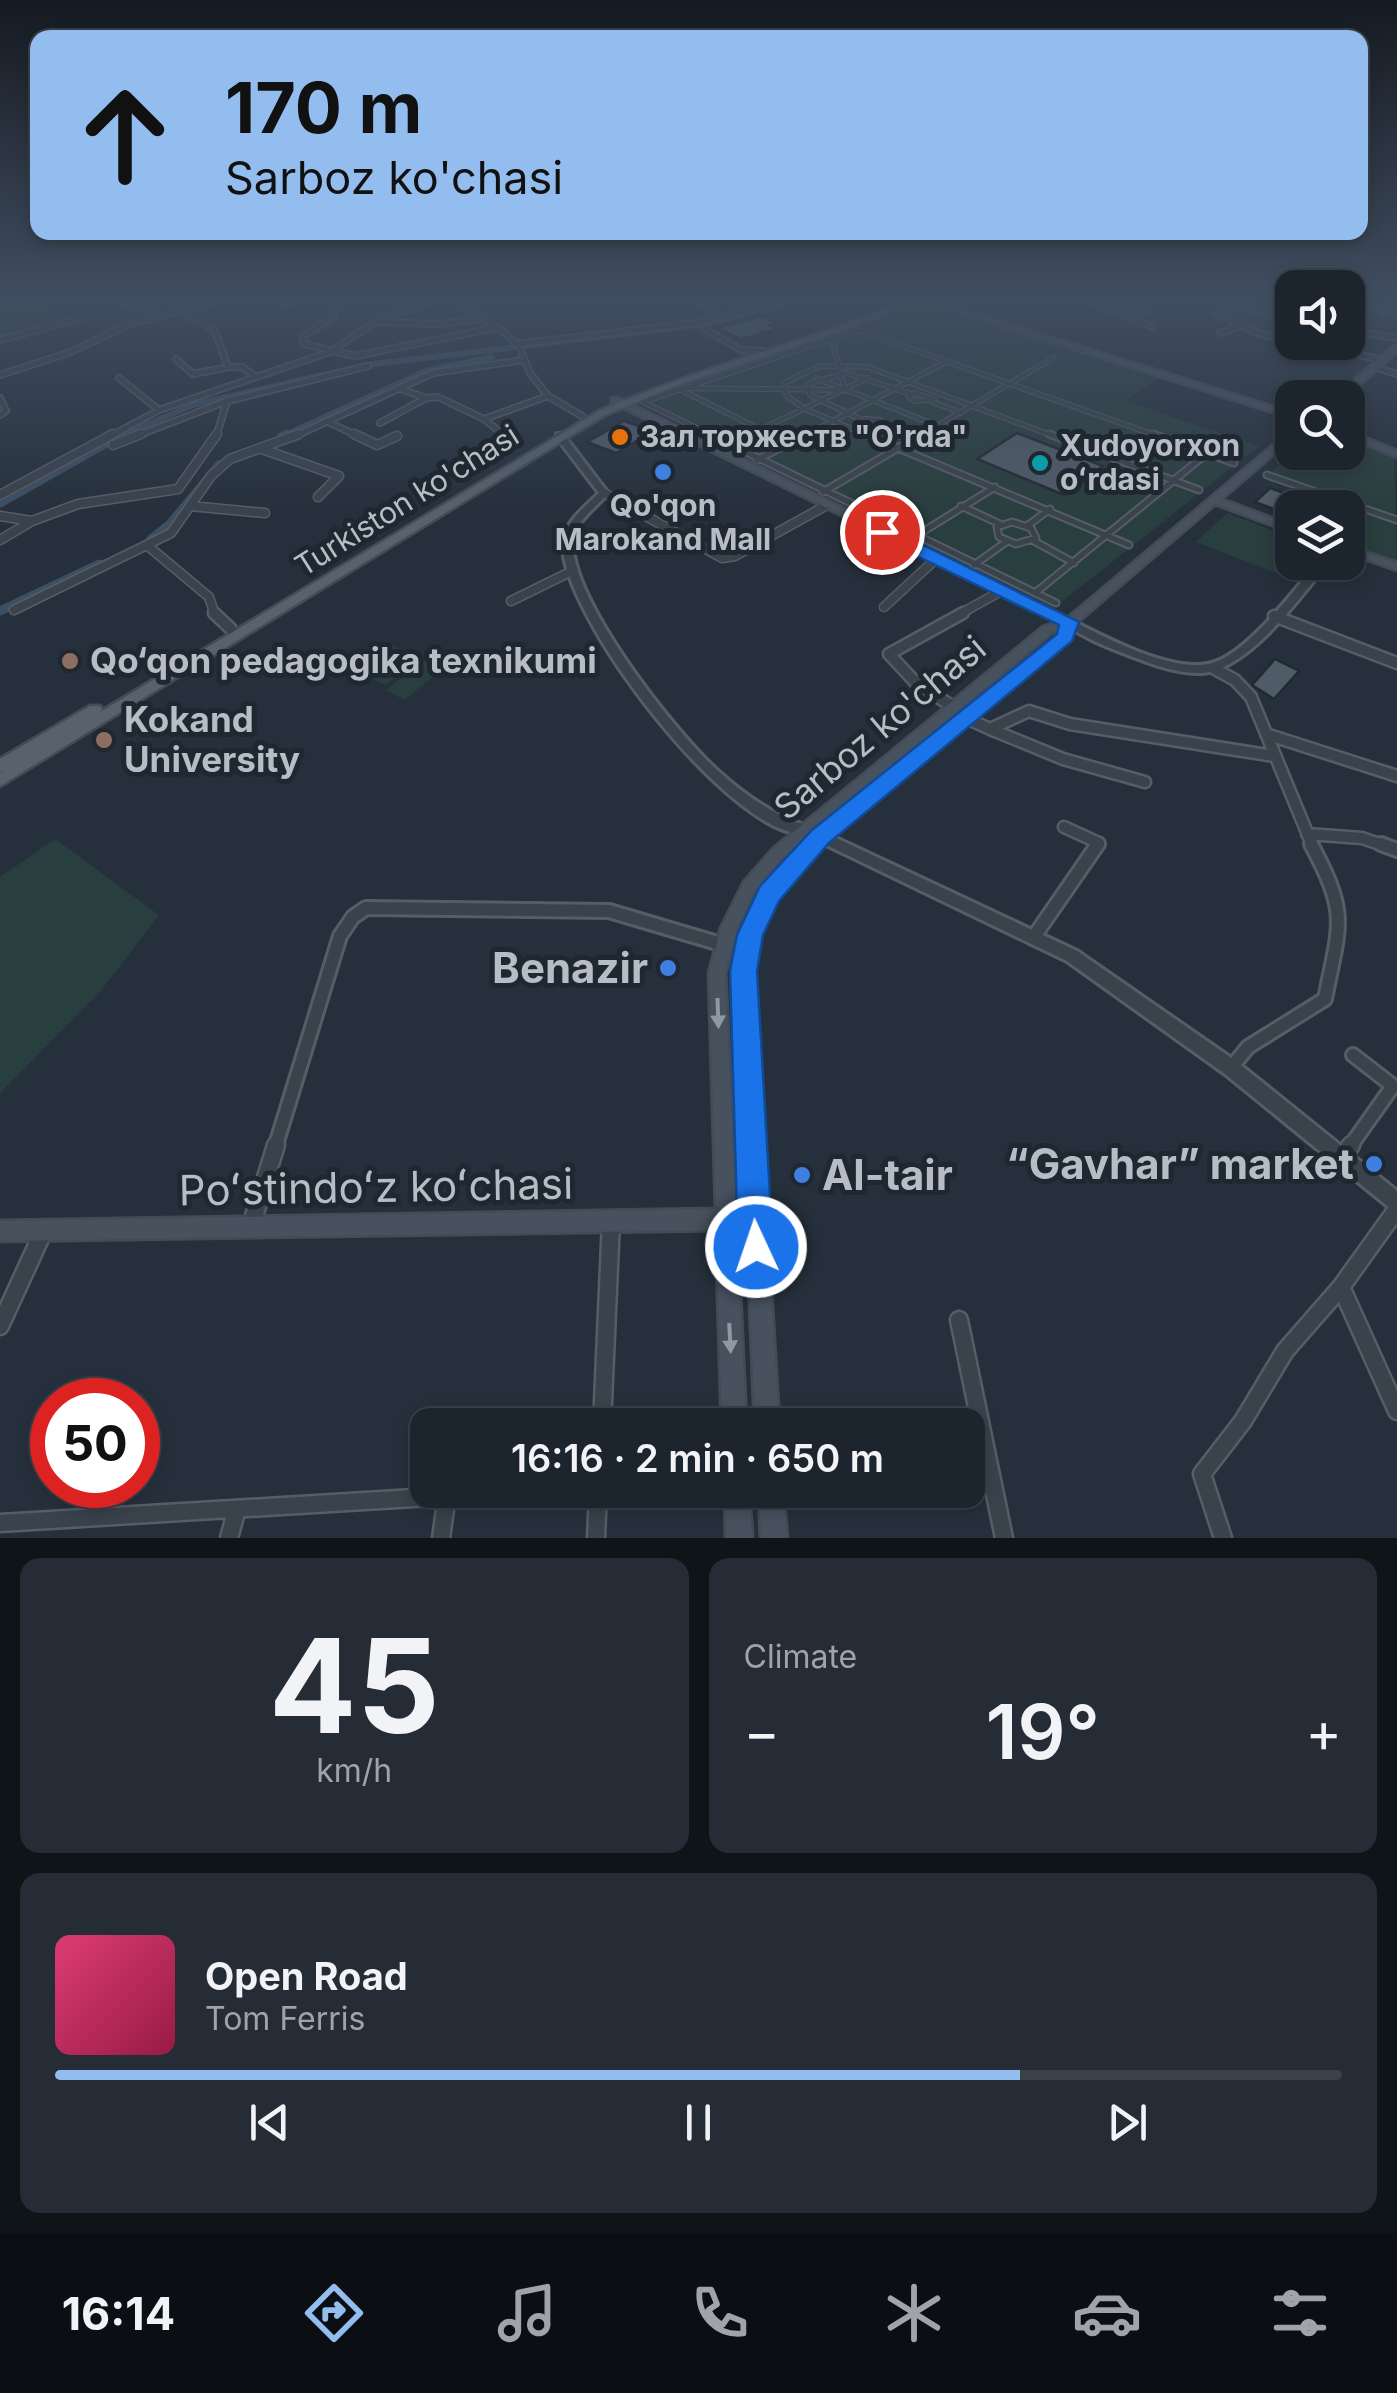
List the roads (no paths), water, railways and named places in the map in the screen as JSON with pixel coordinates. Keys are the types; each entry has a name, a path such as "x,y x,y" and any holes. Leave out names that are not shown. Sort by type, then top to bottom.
{"main road":[{"name":"Turkiston ko'chasi","path":"0,766 582,416 709,370"},
{"name":"Turkiston ko'chasi","path":"0,780 619,402 721,370"},
{"path":"1144,370 1275,411"},
{"path":"619,402 1070,622 1275,449"},
{"path":"1365,441 1397,454"},
{"path":"1214,500 1275,523"},
{"path":"1365,556 1397,566"},
{"name":"Sarboz ko'chasi","path":"733,1408 717,972 724,945 749,887 802,830 1047,630 1070,622"},
{"name":"Sarboz ko'chasi","path":"766,1408 744,971 750,935 770,894 820,836 1066,637 1070,622"},
{"name":"Poʻstindoʻz koʻchasi","path":"0,1231 754,1219"},
{"path":"738,1508 740,1538"},
{"path":"772,1508 774,1538"}],"street":[{"path":"187,370 192,374 214,370"},
{"path":"247,370 256,377"},
{"path":"113,446 277,370"},
{"path":"0,495 159,410 349,370"},
{"path":"14,610 171,533 221,465 447,370"},
{"path":"532,370 548,396 582,416"},
{"path":"735,370 642,402 1056,604"},
{"path":"795,370 951,431"},
{"path":"783,390 791,376 813,370"},
{"path":"842,370 845,390"},
{"path":"868,370 1198,490"},
{"path":"757,460 932,370"},
{"path":"966,370 1234,463"},
{"path":"823,492 1034,370"},
{"path":"760,430 880,372"},
{"path":"808,390 817,378 842,374 868,378 911,394 928,394 932,401"},
{"path":"119,378 159,410"},
{"path":"398,388 426,398"},
{"path":"677,388 845,390"},
{"path":"677,388 789,444"},
{"path":"783,390 806,409 1129,545"},
{"path":"808,390 820,402 862,420 880,420 915,401 932,401 961,413"},
{"path":"182,488 213,440 224,394"},
{"path":"911,394 915,401"},
{"path":"380,423 426,398 438,396 484,419 507,438"},
{"path":"484,419 548,396"},
{"path":"0,398 6,411 0,415"},
{"path":"862,420 865,428 882,428 915,440"},
{"path":"880,420 885,423 882,428"},
{"path":"326,421 377,445 397,436"},
{"path":"560,436 604,492 722,558 735,556 827,506"},
{"path":"262,449 339,476 318,497"},
{"path":"1036,593 1207,453"},
{"path":"1268,475 1397,520"},
{"path":"916,536 995,487"},
{"path":"0,540 32,520 78,504 182,488 200,489"},
{"path":"604,492 572,527 566,545 602,634 709,770 770,818 802,830"},
{"path":"190,506 265,513"},
{"path":"961,506 1000,524 1027,526 1050,510"},
{"path":"0,516 32,520"},
{"path":"1000,524 996,534 1006,542"},
{"path":"1027,526 1036,535 1034,542"},
{"path":"974,565 1006,542 1034,542 1074,563"},
{"path":"148,546 209,597 215,616 231,629"},
{"path":"884,607 937,558"},
{"path":"511,600 574,570"},
{"path":"1213,668 1228,660 1307,580"},
{"path":"952,706 916,684 889,654 1003,590"},
{"path":"1274,616 1397,663"},
{"path":"1070,622 1164,663 1213,668 1236,680 1251,697 1307,834 1336,891 1340,921 1326,999 1248,1048 1231,1068"},
{"path":"990,729 1030,711 1070,724 1274,756"},
{"path":"968,718 1063,759 1145,782"},
{"path":"1266,734 1397,776"},
{"path":"1033,938 1099,843 1064,827"},
{"path":"1307,834 1362,838 1397,850"},
{"path":"820,836 1072,956 1147,1005 1231,1068 1397,1206 1341,1287 1285,1351 1244,1420 1202,1474 1223,1538"},
{"path":"251,1226 340,936 348,920 362,910 372,906 608,910 724,945"},
{"path":"1342,1158 1393,1086 1353,1054"},
{"path":"603,1408 610,1221"},
{"path":"0,1326 45,1229"},
{"path":"1341,1287 1397,1411"},
{"path":"959,1320 1004,1538"},
{"path":"0,1523 447,1496 441,1538"},
{"path":"596,1538 597,1508"},
{"path":"229,1538 237,1509"}],"waterway":[{"path":"118,437 193,405 345,370"},
{"path":"287,434 281,437 432,370"},
{"path":"0,503 122,434"},
{"path":"151,539 170,524 219,465"},
{"path":"0,611 99,564"}],"place":[{"name":"Зал торжеств \"O'rda\"","path":"620,437"},
{"name":"Xudoyorxon oʻrdasi","path":"1040,463"},
{"name":"Qo'qon Marokand Mall","path":"663,472"},
{"name":"Qo‘qon pedagogika texnikumi","path":"70,661"},
{"name":"Kokand University","path":"104,740"},
{"name":"Benazir","path":"668,968"},
{"name":"“Gavhar” market","path":"1374,1164"},
{"name":"Al-tair","path":"802,1175"}]}
